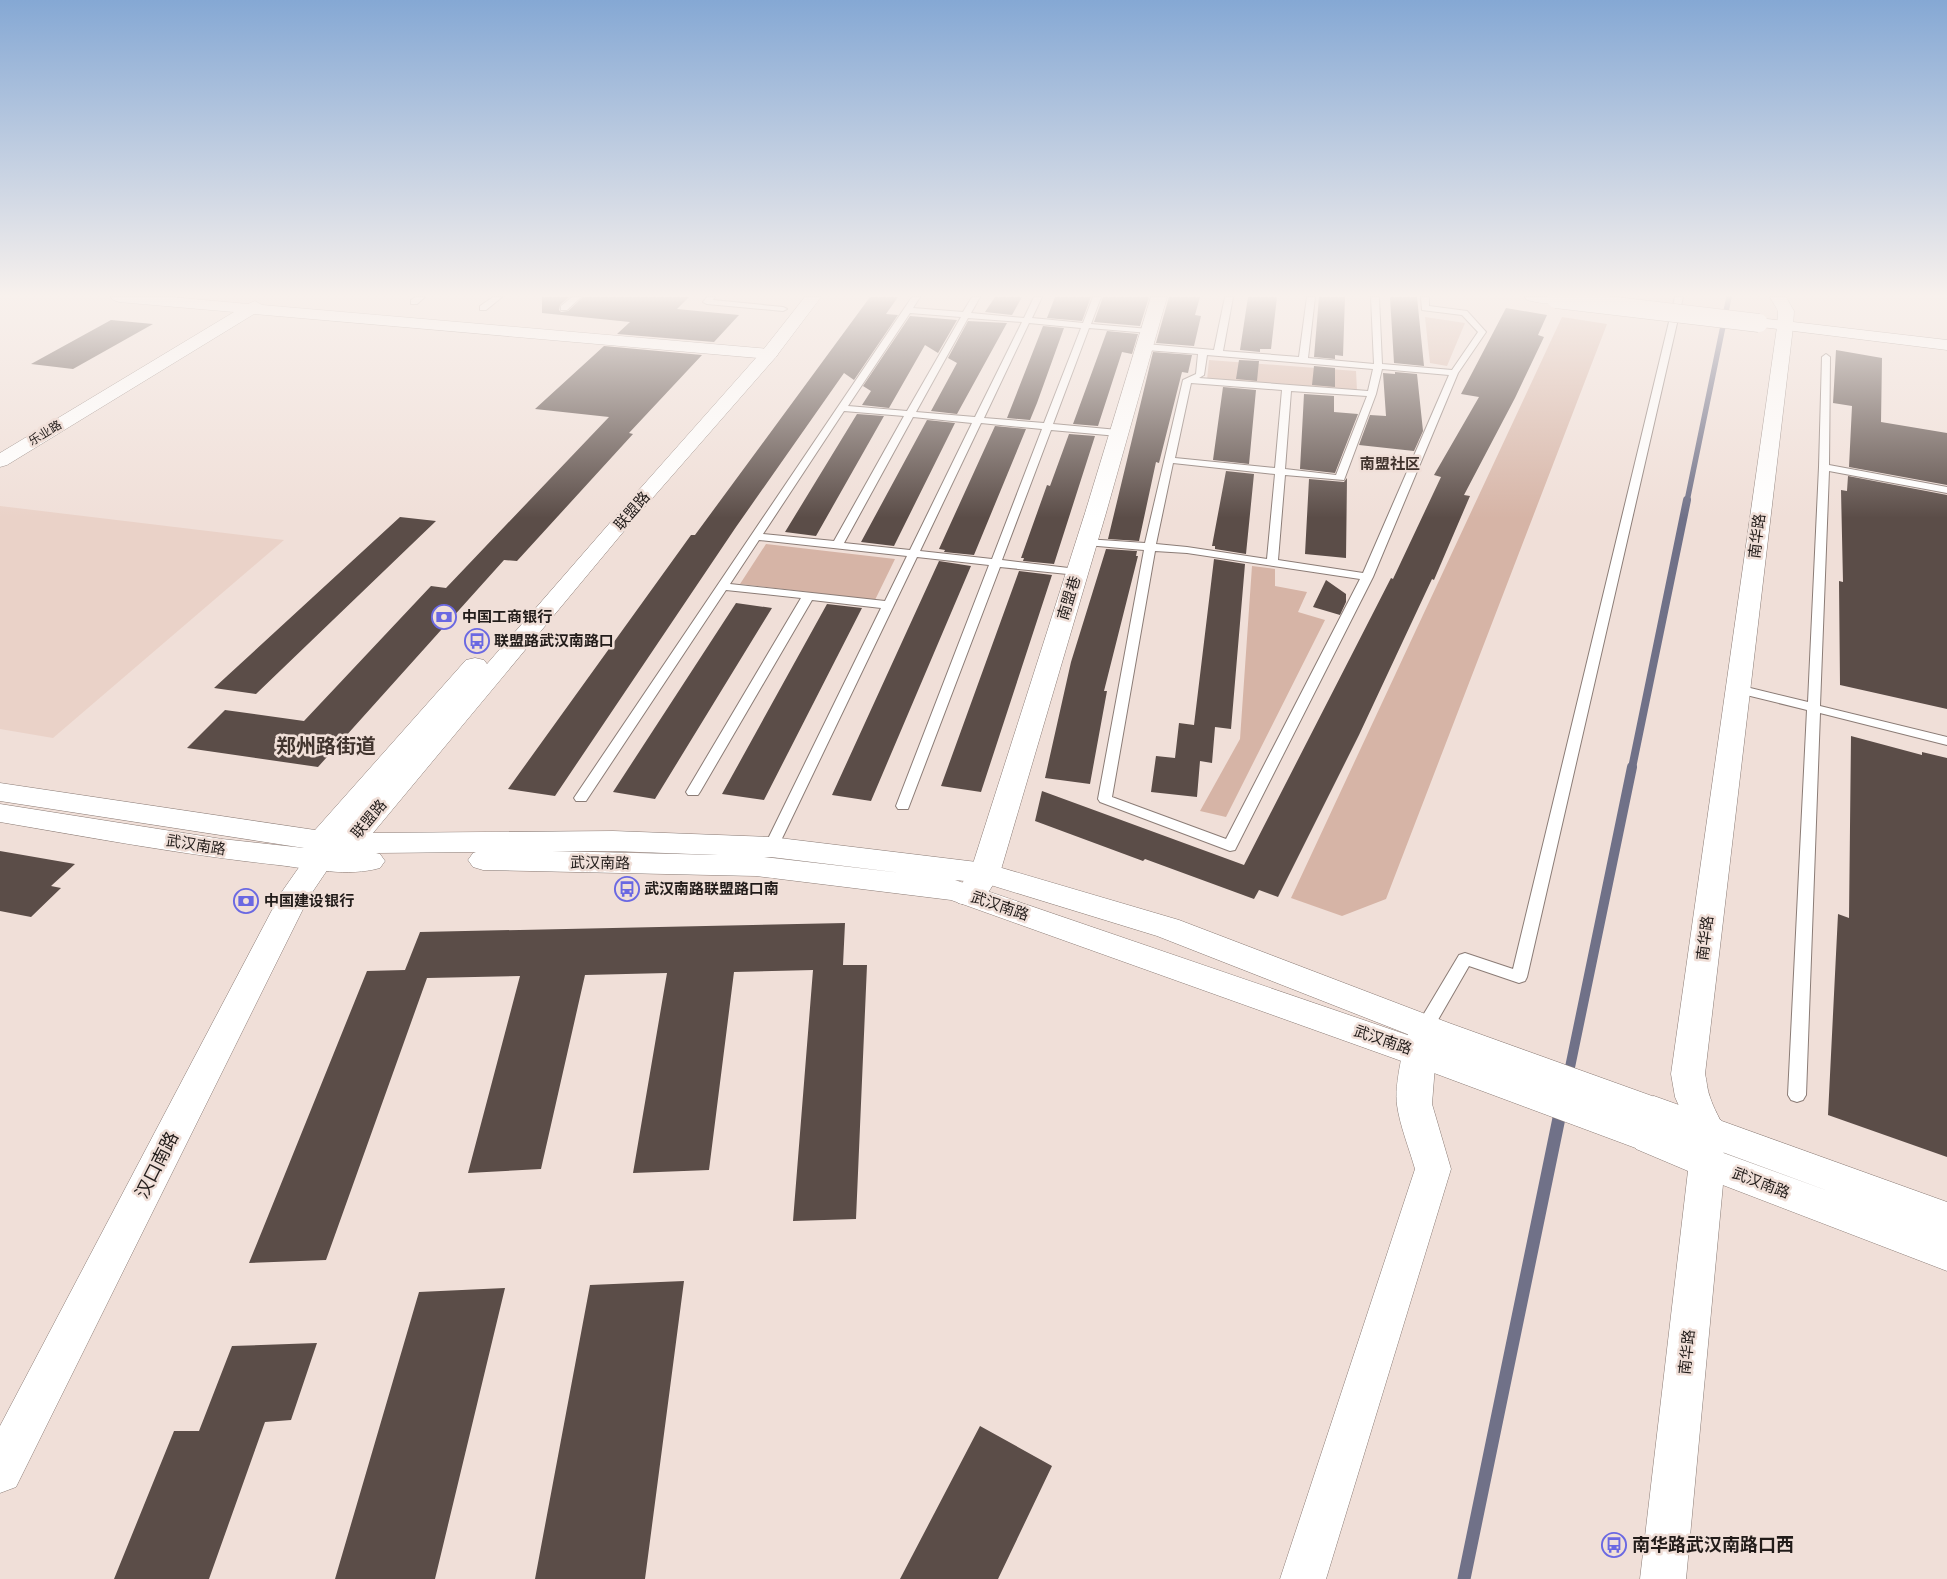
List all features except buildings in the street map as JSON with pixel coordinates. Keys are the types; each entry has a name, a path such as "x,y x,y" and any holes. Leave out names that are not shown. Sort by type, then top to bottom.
{"street":[{"name":"乐业路","path":"0,450 137,371"},
{"name":"乐业路","path":"0,461 145,371"},
{"name":"联盟路","path":"330,848 622,521 744,371"},
{"name":"南盟巷","path":"977,884 1077,572 1137,371"},
{"name":"南华路","path":"1663,1579 1708,1147 1692,1097 1688,1074 1738,689 1776,371"},
{"name":"武汉南路","path":"0,792 330,848 457,860 756,866 954,890 977,884"},
{"name":"武汉南路","path":"0,813 222,849 612,841 771,847 977,884 1429,1042 1651,1125 1708,1147 1947,1253"},
{"name":"汉口南路","path":"0,1472 296,893 330,848"},
{"path":"1303,1579 1433,1169 1414,1104 1429,1042"},
{"name":"武汉南路","path":"1708,1147 1947,1219"}],"lane":[{"path":"581,798 866,371"},
{"path":"837,545 934,371"},
{"path":"771,847 1002,371"},
{"path":"903,806 1069,371"},
{"path":"1187,380 1200,375 1201,371"},
{"path":"1169,460 1340,478 1372,394 1377,371"},
{"path":"1187,380 1150,547 1105,799 1230,846 1367,577 1454,373 1429,371"},
{"path":"1429,1042 1465,959 1519,977 1662,371"},
{"path":"1797,1095 1824,467 1826,371"},
{"path":"1187,380 1372,394"},
{"path":"1272,563 1286,388"},
{"path":"842,408 1118,433"},
{"path":"1824,467 1947,490"},
{"path":"756,536 1077,572"},
{"path":"1086,542 1187,550 1367,577"},
{"path":"722,586 888,605"},
{"path":"693,792 808,596"},
{"path":"1738,689 1947,741"}],"shaded area":[{"path":"1208,371 1352,371 1356,371 1357,391 1207,380"},
{"path":"1537,371 1589,371 1386,899 1342,916 1291,898"},
{"path":"0,506 284,540 53,738 0,729"},
{"path":"766,544 895,559 875,600 740,584"},
{"path":"1252,566 1275,569 1275,586 1307,592 1298,612 1325,620 1226,817 1200,811 1240,739"}],"waterway":[{"path":"1687,501 1714,371"},
{"path":"1632,768 1687,500"},
{"path":"1568,1077 1632,767"},
{"path":"1559,1119 1561,1109"},
{"path":"1464,1579 1559,1118"}],"place":[{"name":"中国工商银行","path":"444,617"},
{"name":"联盟路武汉南路口","path":"477,641"},
{"name":"武汉南路联盟路口南","path":"627,889"},
{"name":"中国建设银行","path":"246,901"},
{"name":"南华路武汉南路口西","path":"1614,1545"}],"district":[{"name":"南盟社区","path":"1390,464"},
{"name":"郑州路街道","path":"326,746"}]}
